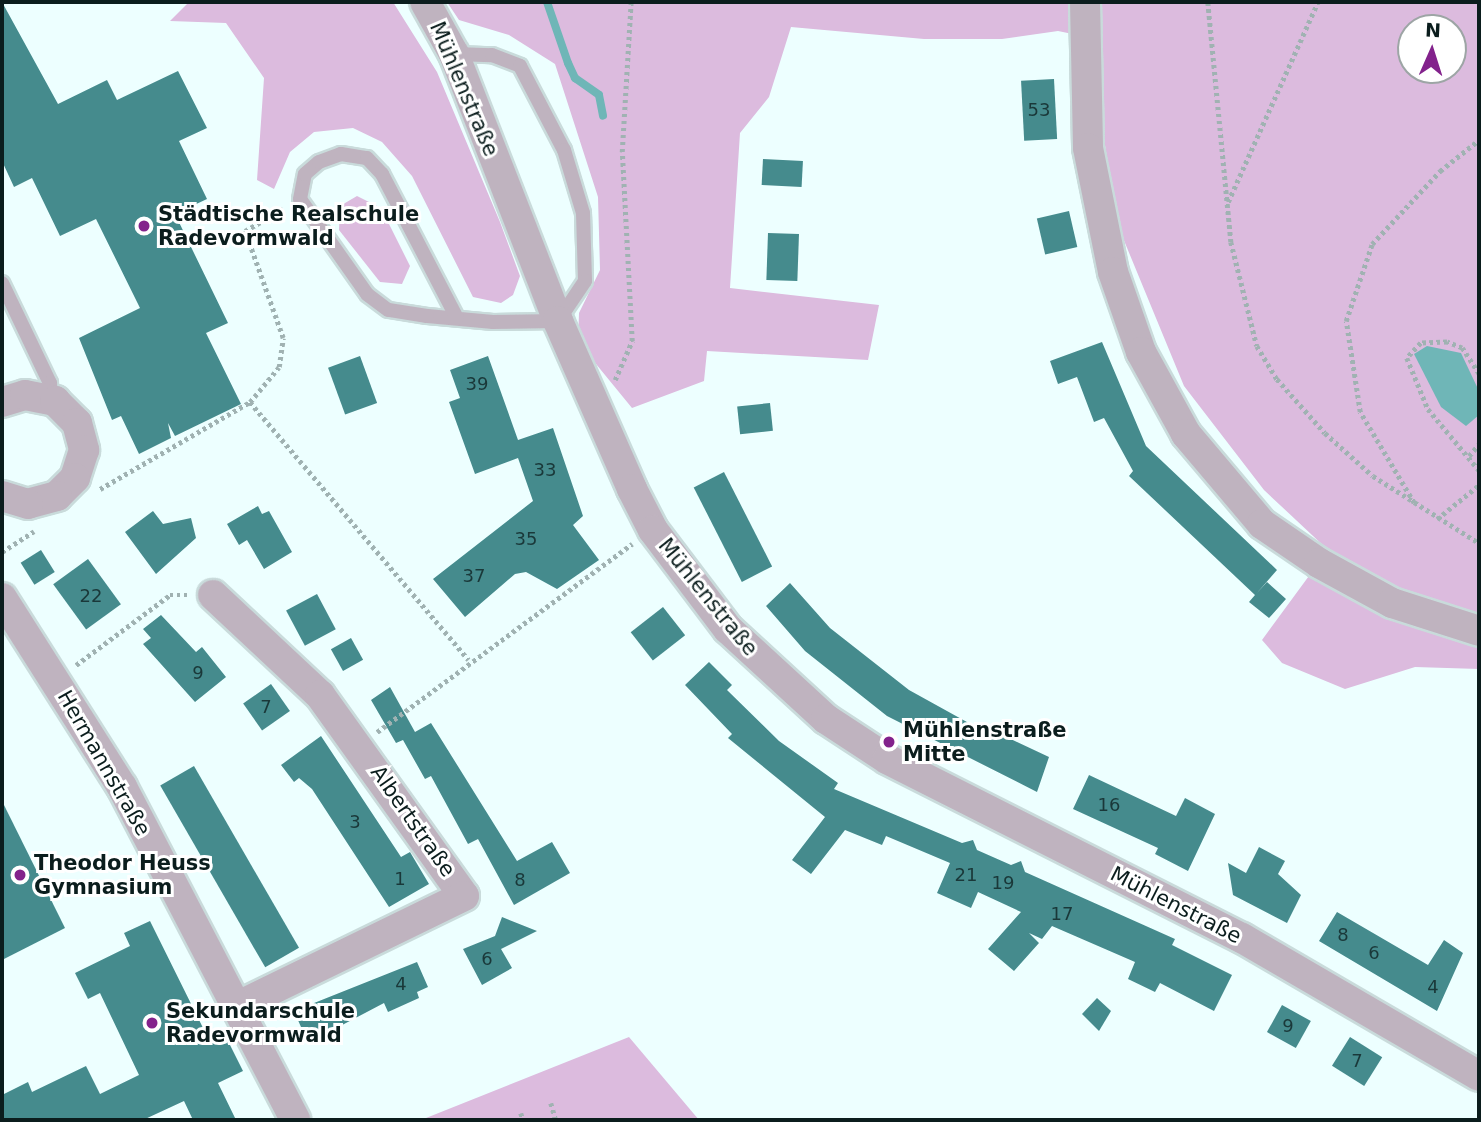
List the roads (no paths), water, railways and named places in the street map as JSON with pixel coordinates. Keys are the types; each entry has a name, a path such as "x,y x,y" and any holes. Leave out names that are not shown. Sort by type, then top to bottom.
{"street":[{"name":"Mühlenstraße","path":"425,2 454,54 558,321 653,530 728,629 782,682 848,733 1242,938 1479,1076"},
{"path":"1085,2 1088,149 1113,272 1141,352 1186,433 1262,524 1308,555 1392,603 1479,632"},
{"path":"2,402 25,395 51,399 70,413 82,433 79,472 52,499 22,503 2,497"},
{"name":"Albertstraße","path":"213,595 320,695 360,745 464,896 236,1007"},
{"name":"Hermannstraße","path":"2,598 122,787 295,1120"}],"lane":[{"path":"454,54 492,55 520,66 564,150 583,213 586,252 584,281 558,321 457,318 388,310 367,294 300,199 305,174 319,162 341,154 367,158 382,174 457,318"},
{"path":"2,283 50,383 51,399"}],"water":[{"path":"1427,346 1461,353 1479,391 1479,415 1466,426 1441,407 1414,354"}],"waterway":[{"path":"547,2 575,78 599,95 603,116"}],"place":[{"name":"Städtische Realschule Radevormwald","path":"144,226"},
{"name":"Mühlenstraße Mitte","path":"889,742"},
{"name":"Theodor Heuss Gymnasium","path":"20,875"},
{"name":"Sekundarschule Radevormwald","path":"152,1023"}]}
